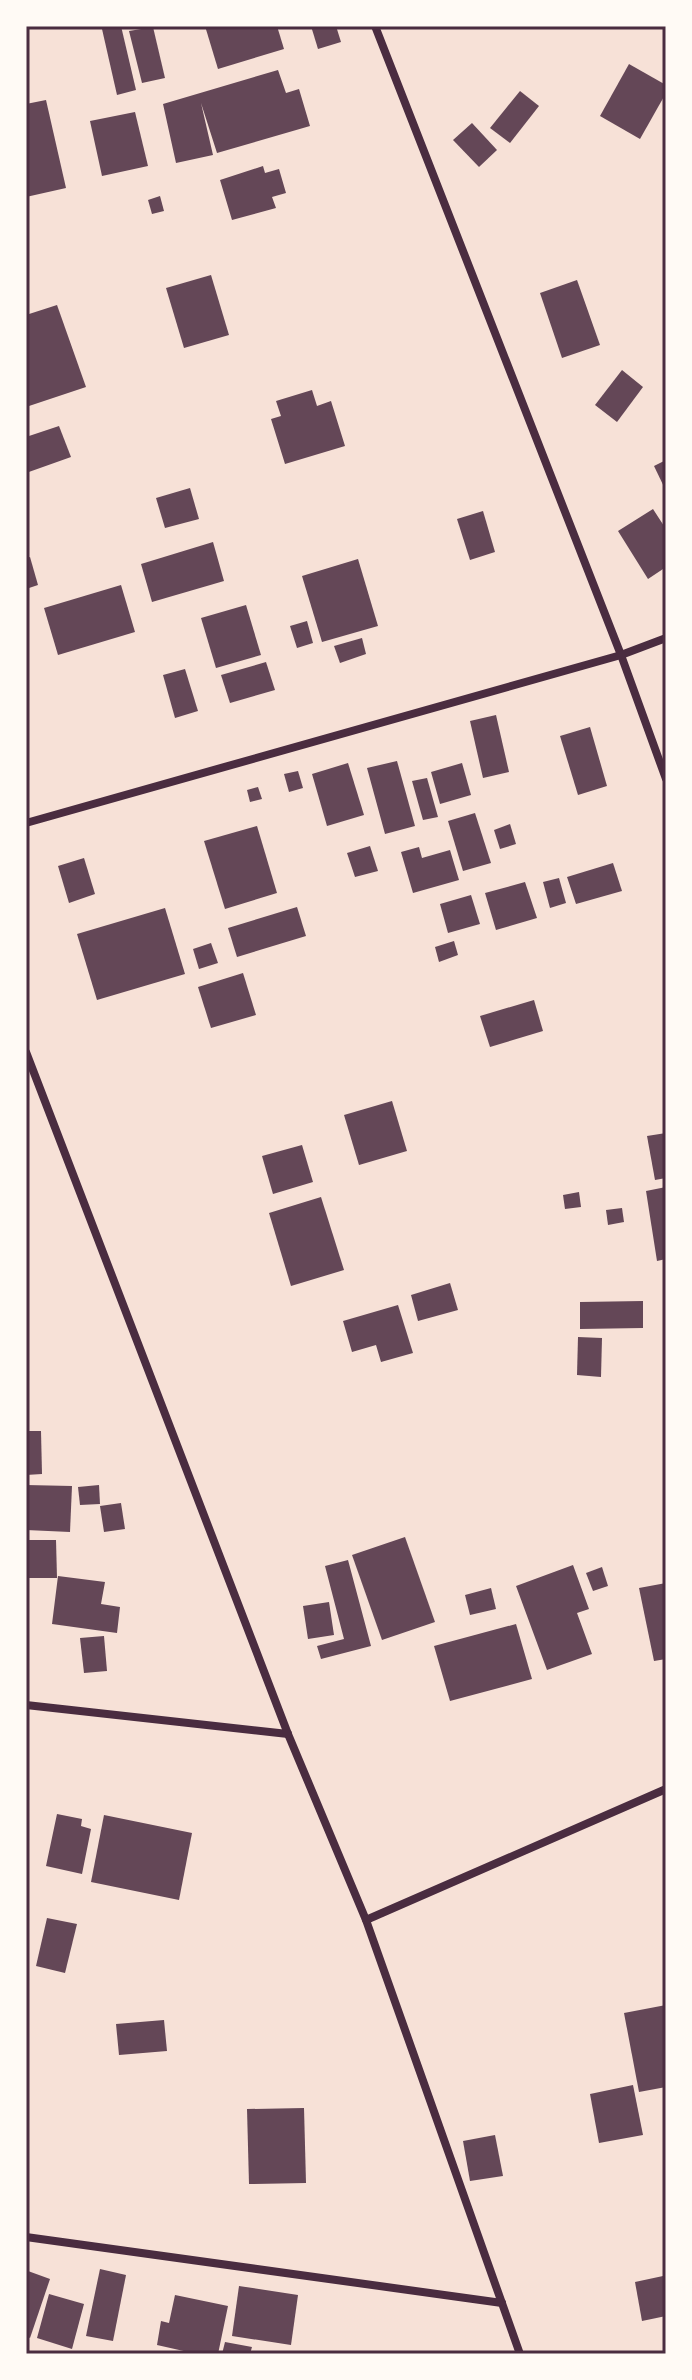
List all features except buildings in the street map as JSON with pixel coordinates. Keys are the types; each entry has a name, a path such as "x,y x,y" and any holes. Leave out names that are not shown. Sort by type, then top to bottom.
{"street":[{"path":"375,26 621,655 666,779"},
{"path":"26,823 621,655 666,638"},
{"path":"26,1052 288,1734 366,1920 520,2354"},
{"path":"26,1705 288,1734"},
{"path":"366,1920 666,1789"},
{"path":"26,2237 502,2303"}]}
